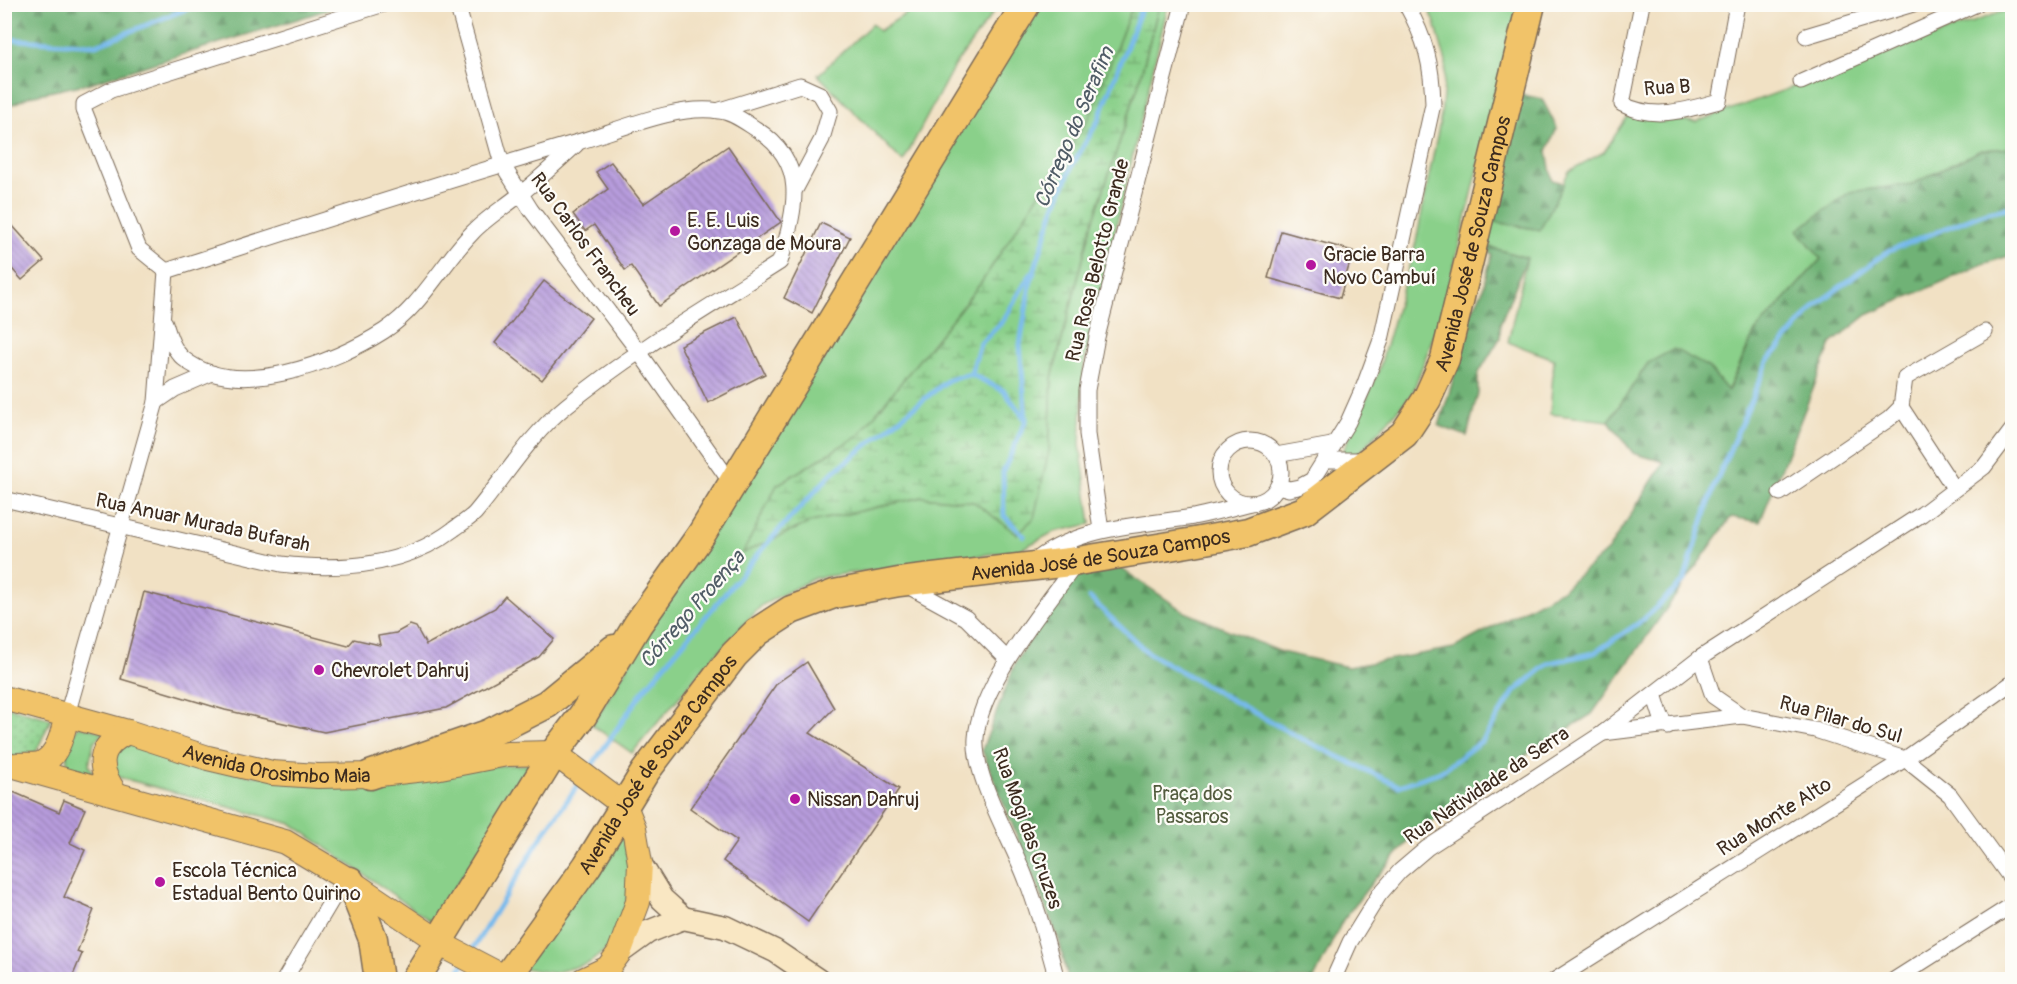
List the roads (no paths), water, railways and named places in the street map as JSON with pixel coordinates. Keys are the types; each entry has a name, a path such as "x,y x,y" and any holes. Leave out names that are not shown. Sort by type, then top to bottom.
{"highway":[{"path":"415,980 444,945 561,758 638,624 701,535 1026,4"},
{"name":"Avenida José de Souza Campos","path":"506,977 587,866 645,771 734,656 757,632 791,610 834,594 899,582 1078,561 1248,532 1305,511 1404,435 1427,399 1445,358 1531,4"},
{"path":"370,775 488,734 547,704 622,642 638,624"},
{"path":"347,880 373,939 379,980"}],"main road":[{"name":"Avenida Orosimbo Maia","path":"4,698 128,732 208,758 272,772 318,776 370,775 414,772 507,754 561,758"},
{"path":"8,764 42,763 53,754 67,715"},
{"path":"116,794 102,770 102,760 113,741 128,732"},
{"path":"561,758 625,806 634,828 640,863 638,902 619,953 608,968 583,980"},
{"path":"8,764 285,842 347,880 444,945 506,977"},
{"path":"640,863 662,899 683,918 725,927 776,951 818,980"},
{"path":"619,953 648,932 683,918"}],"street":[{"path":"67,715 156,402 166,271 139,249 84,110 84,104 111,90 384,4"},
{"name":"Rua Carlos Francheu","path":"458,4 502,164 732,484"},
{"name":"Rua Rosa Belotto Grande","path":"1101,530 1087,434 1087,390 1097,337 1183,4"},
{"path":"1278,486 1289,489 1312,480 1348,422 1381,340 1433,104 1433,70 1422,33 1406,4"},
{"name":"Rua B","path":"1642,4 1622,104 1649,114 1680,111 1719,101 1737,4"},
{"path":"1806,36 1913,4"},
{"path":"1801,82 1977,4"},
{"path":"720,111 800,85 820,94 830,111 822,140 796,188"},
{"name":"Rua Anuar Murada Bufarah","path":"4,499 281,564 319,568 380,563 423,549 473,515 522,450 545,424 639,352 780,261 791,223 796,188 789,161 770,138 720,111 685,111 502,164 166,271"},
{"name":"Rua Anuar Murada Bufarah","path":"212,373 250,377 281,375 336,356 385,330 428,287 472,232 580,141"},
{"path":"163,317 172,344 183,359 212,373"},
{"path":"1780,494 1889,419 1901,407 1905,378 1985,332"},
{"path":"156,402 176,389 212,373"},
{"path":"1901,407 1954,488"},
{"name":"Rua Natividade da Serra","path":"1333,980 1350,942 1379,895 1400,871 1467,819 1603,733 1700,658 1922,514 1984,467 2013,430"},
{"path":"1027,568 1048,549 1101,530 1192,517 1262,501 1278,486 1280,465 1276,455 1265,445 1255,441 1236,445 1227,451 1219,468 1220,479 1228,494 1237,500 1251,503"},
{"path":"1276,455 1329,453 1370,460"},
{"path":"1192,517 1228,494"},
{"name":"Rua Mogi das Cruzes","path":"1057,980 1026,878 1000,819 975,750 976,735 983,710 1007,659 1078,561"},
{"path":"899,582 921,591 966,618 1007,659"},
{"path":"1700,658 1713,696 1742,716"},
{"name":"Rua Monte Alto","path":"1555,980 1905,759 2013,683"},
{"path":"1654,694 1661,716 1668,727"},
{"name":"Rua Pilar do Sul","path":"1603,733 1668,727 1742,716 1815,730 1905,759 1950,795 2013,880"},
{"path":"284,980 347,880"},
{"path":"1894,980 2013,905"}],"waterway":[{"name":"Córrego do Serafim","path":"4,39 96,45 199,4"},
{"name":"Córrego do Serafim","path":"1024,536 1004,516 1003,472 1026,420 1020,345 1030,284 1053,212 1072,166 1098,121 1143,4"},
{"path":"1090,598 1148,653 1296,736 1399,786 1440,772 1483,740 1514,692 1549,663 1594,653 1643,620 1684,581 1715,484 1768,361 1816,305 1887,252 1983,213 2012,207"},
{"name":"Córrego do Serafim","path":"971,374 980,344 1003,321 1031,273"},
{"name":"Córrego Proença","path":"588,771 643,691 771,539 832,473 948,380 971,374 1004,391 1026,420"},
{"name":"Córrego Proença","path":"471,952 542,836 581,781"},
{"name":"Córrego Proença","path":"454,980 464,963"}],"place":[{"name":"E. E. Luis Gonzaga de Moura","path":"675,231"},
{"name":"Gracie Barra Novo Cambuí","path":"1311,265"},
{"name":"Chevrolet Dahruj","path":"319,670"},
{"name":"Nissan Dahruj","path":"795,799"},
{"name":"Escola Técnica Estadual Bento Quirino","path":"160,882"}],"park label":[{"name":"Praça dos Passaros","path":"1192,804"}]}
